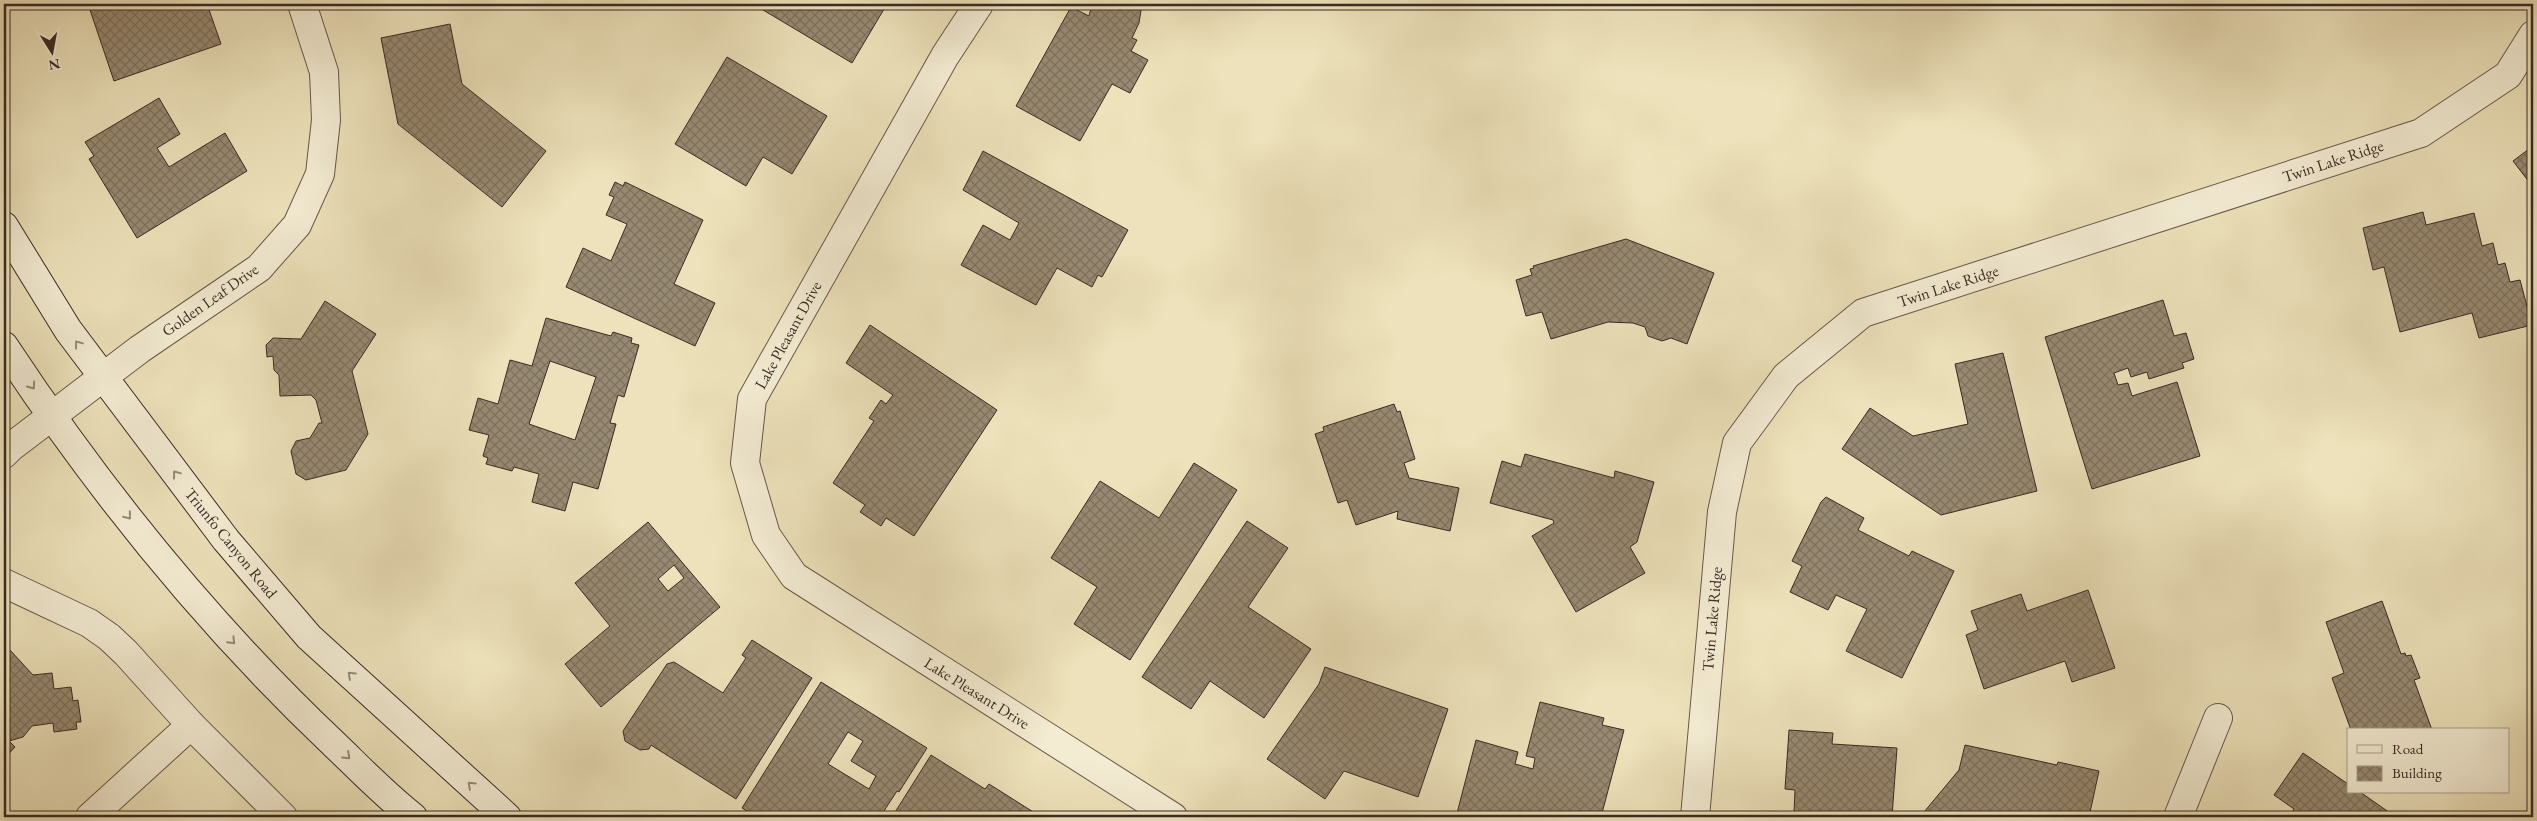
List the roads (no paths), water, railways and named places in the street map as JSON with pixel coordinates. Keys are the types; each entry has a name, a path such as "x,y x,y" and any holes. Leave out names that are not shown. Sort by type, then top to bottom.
{"street":[{"name":"Golden Leaf Drive","path":"52,415 148,343 259,268 297,225 320,174 326,120 324,72 302,4"},
{"name":"Lake Pleasant Drive","path":"979,4 945,56 752,399 745,463 766,535 794,576 1173,817"},
{"name":"Twin Lake Ridge","path":"1695,817 1720,531 1726,495 1737,444 1786,376 1863,313 2421,133 2508,75 2533,36"},
{"name":"Triunfo Canyon Road","path":"4,226 68,330 226,540 309,637 507,817"},
{"path":"4,346 118,504 204,612 299,711 412,817"},
{"path":"4,454 52,415"},
{"path":"4,583 89,623 109,637 282,817"},
{"path":"2178,817 2218,718"},
{"path":"90,817 192,725"}]}
